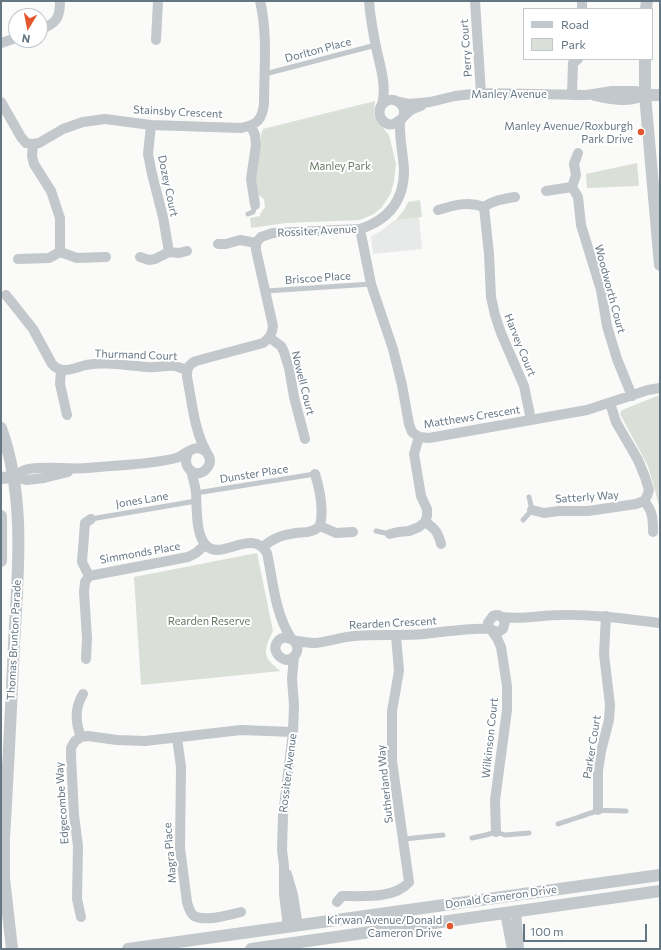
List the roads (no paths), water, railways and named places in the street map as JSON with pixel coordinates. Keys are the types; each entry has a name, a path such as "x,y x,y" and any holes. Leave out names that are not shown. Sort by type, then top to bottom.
{"street":[{"path":"48,26 55,22 58,17 60,1"},
{"path":"156,40 158,1"},
{"path":"256,205 251,179 256,145 255,136 251,126 259,121 263,113 264,28 260,1"},
{"path":"369,1 382,73 384,96 380,115 385,122 395,124 401,120 404,113 404,108 391,94 382,73"},
{"name":"Perry Court","path":"476,1 481,93"},
{"path":"572,94 573,63 577,60"},
{"path":"644,60 642,95 651,166 660,265"},
{"name":"Manley Avenue","path":"398,101 408,104 430,102 455,96 481,93 589,94 612,91 642,95 660,95"},
{"path":"382,105 389,100 398,101"},
{"path":"1,102 21,137 26,143 33,144 32,156 34,164 51,191 60,218 60,252"},
{"name":"Manley Avenue","path":"401,120 411,110 430,102"},
{"name":"Stainsby Crescent","path":"33,144 39,143 62,129 83,122 106,119 151,124 241,128 251,126"},
{"name":"Rossiter Avenue","path":"256,243 261,237 273,233 360,229 372,225 386,216 395,205 401,190 404,170 401,148 401,120"},
{"name":"Rossiter Avenue","path":"385,122 394,132 401,148"},
{"name":"Dozey Court","path":"151,124 148,154 163,217 168,252"},
{"name":"Woodworth Court","path":"578,153 574,164 576,175 572,187 578,197 581,225 601,290 607,326 617,359 632,396"},
{"path":"546,191 572,187"},
{"path":"438,210 458,204 476,204 484,207 492,202 514,198"},
{"name":"Harvey Court","path":"484,207 489,254 491,297 501,333 524,386 531,420"},
{"name":"Matthews Crescent","path":"360,229 371,284 393,349 412,432 419,437 429,438 587,410 648,390 660,388"},
{"path":"196,497 200,479 210,463 210,459 200,441 196,429 187,377 189,365 196,361 263,343 270,338 273,333 266,291 256,250 256,243 240,240 226,244 218,244"},
{"path":"140,257 150,260 168,252 179,253 187,251"},
{"path":"18,259 49,258 60,252 77,258 106,257"},
{"path":"6,295 33,330 52,364 61,371 60,384 67,415"},
{"name":"Nowell Court","path":"270,338 281,346 284,352 305,439"},
{"name":"Thurmand Court","path":"61,371 67,371 86,365 106,363 148,368 175,366 187,370"},
{"name":"Matthews Crescent","path":"648,390 660,380"},
{"path":"610,403 616,422 638,460 645,477 649,490 644,501 650,508 653,515 653,532"},
{"name":"Thomas Brunton Parade","path":"1,428 11,463 22,476 16,492 18,520 18,571 4,838 4,878 12,949"},
{"path":"196,429 194,441 185,458 185,462 190,470 196,497 198,523 202,540 210,549 218,550 250,543 257,543 263,547 267,553 280,618 285,630 298,647 296,655 286,660 280,657 275,650 280,632 280,618"},
{"path":"390,534 409,531 426,522 427,509 421,496 414,454 419,437"},
{"path":"1,478 22,476 44,478 76,470 177,458 195,448 200,448 206,451"},
{"path":"157,461 178,465 199,473 207,469"},
{"path":"315,474 319,487 322,510 320,526"},
{"name":"Satterly Way","path":"532,510 544,513 559,511 588,511 636,504 644,501"},
{"path":"1,516 1,561"},
{"path":"89,576 82,562 85,523 91,519"},
{"path":"426,522 438,534 441,544"},
{"path":"320,526 336,533 353,532"},
{"path":"263,547 278,536 310,532 320,526"},
{"name":"Simmonds Place","path":"86,659 87,638 84,592 85,582 89,576 188,557 196,553 205,545"},
{"path":"525,618 511,623 498,632 491,630 488,625 490,618 496,615 502,617 525,618 560,615 606,616 660,623"},
{"name":"Parker Court","path":"598,810 598,771 601,751 609,720 610,705 604,654 606,616"},
{"path":"502,617 505,622 504,628"},
{"name":"Rearden Crescent","path":"470,628 490,618"},
{"name":"Rearden Crescent","path":"293,640 316,643 354,636 396,636 470,628 491,630"},
{"name":"Wilkinson Court","path":"501,647 504,628"},
{"name":"Wilkinson Court","path":"491,630 501,647 507,686 507,710 496,800 496,832"},
{"name":"Sutherland Way","path":"337,902 342,896 380,895 397,891 403,888 408,882 404,839 392,761 392,711 399,671 396,636"},
{"path":"277,642 284,638 293,640"},
{"name":"Rearden Crescent","path":"296,655 316,643"},
{"name":"Rossiter Avenue","path":"295,943 293,926 284,894 284,866 282,850 283,814 293,732 294,705 292,679 296,655"},
{"name":"Rossiter Avenue","path":"280,657 287,667 292,679"},
{"path":"83,694 80,699 76,720 81,737 88,736 117,740 145,741 241,730 293,732"},
{"name":"Edgecombe Way","path":"80,917 77,899 78,846 74,815 71,748 75,741 81,737"},
{"name":"Magra Place","path":"177,738 181,767 179,829 180,848 189,909 194,916 204,918 221,917 241,912"},
{"name":"Donald Cameron Drive","path":"128,949 660,875"},
{"name":"Donald Cameron Drive","path":"251,949 660,891"},
{"path":"508,896 512,949"},
{"path":"510,912 519,949"}],"lane":[{"name":"Dorlton Place","path":"264,74 376,45"},
{"path":"248,214 253,212 256,205"},
{"name":"Briscoe Place","path":"266,291 371,284"},
{"name":"Dunster Place","path":"196,497 315,474"},
{"name":"Jones Lane","path":"91,519 196,497"},
{"path":"523,520 532,510 529,497"},
{"path":"376,531 390,534"},
{"path":"558,824 591,814 598,810 626,811"},
{"path":"472,838 496,832 506,835 529,833"},
{"path":"404,839 443,835"}],"place":[{"name":"Manley Avenue/Roxburgh Park Drive","path":"641,132"},
{"name":"Kirwan Avenue/Donald Cameron Drive","path":"450,926"}],"park label":[{"name":"Manley Park","path":"340,166"},
{"name":"Rearden Reserve","path":"209,621"}]}
